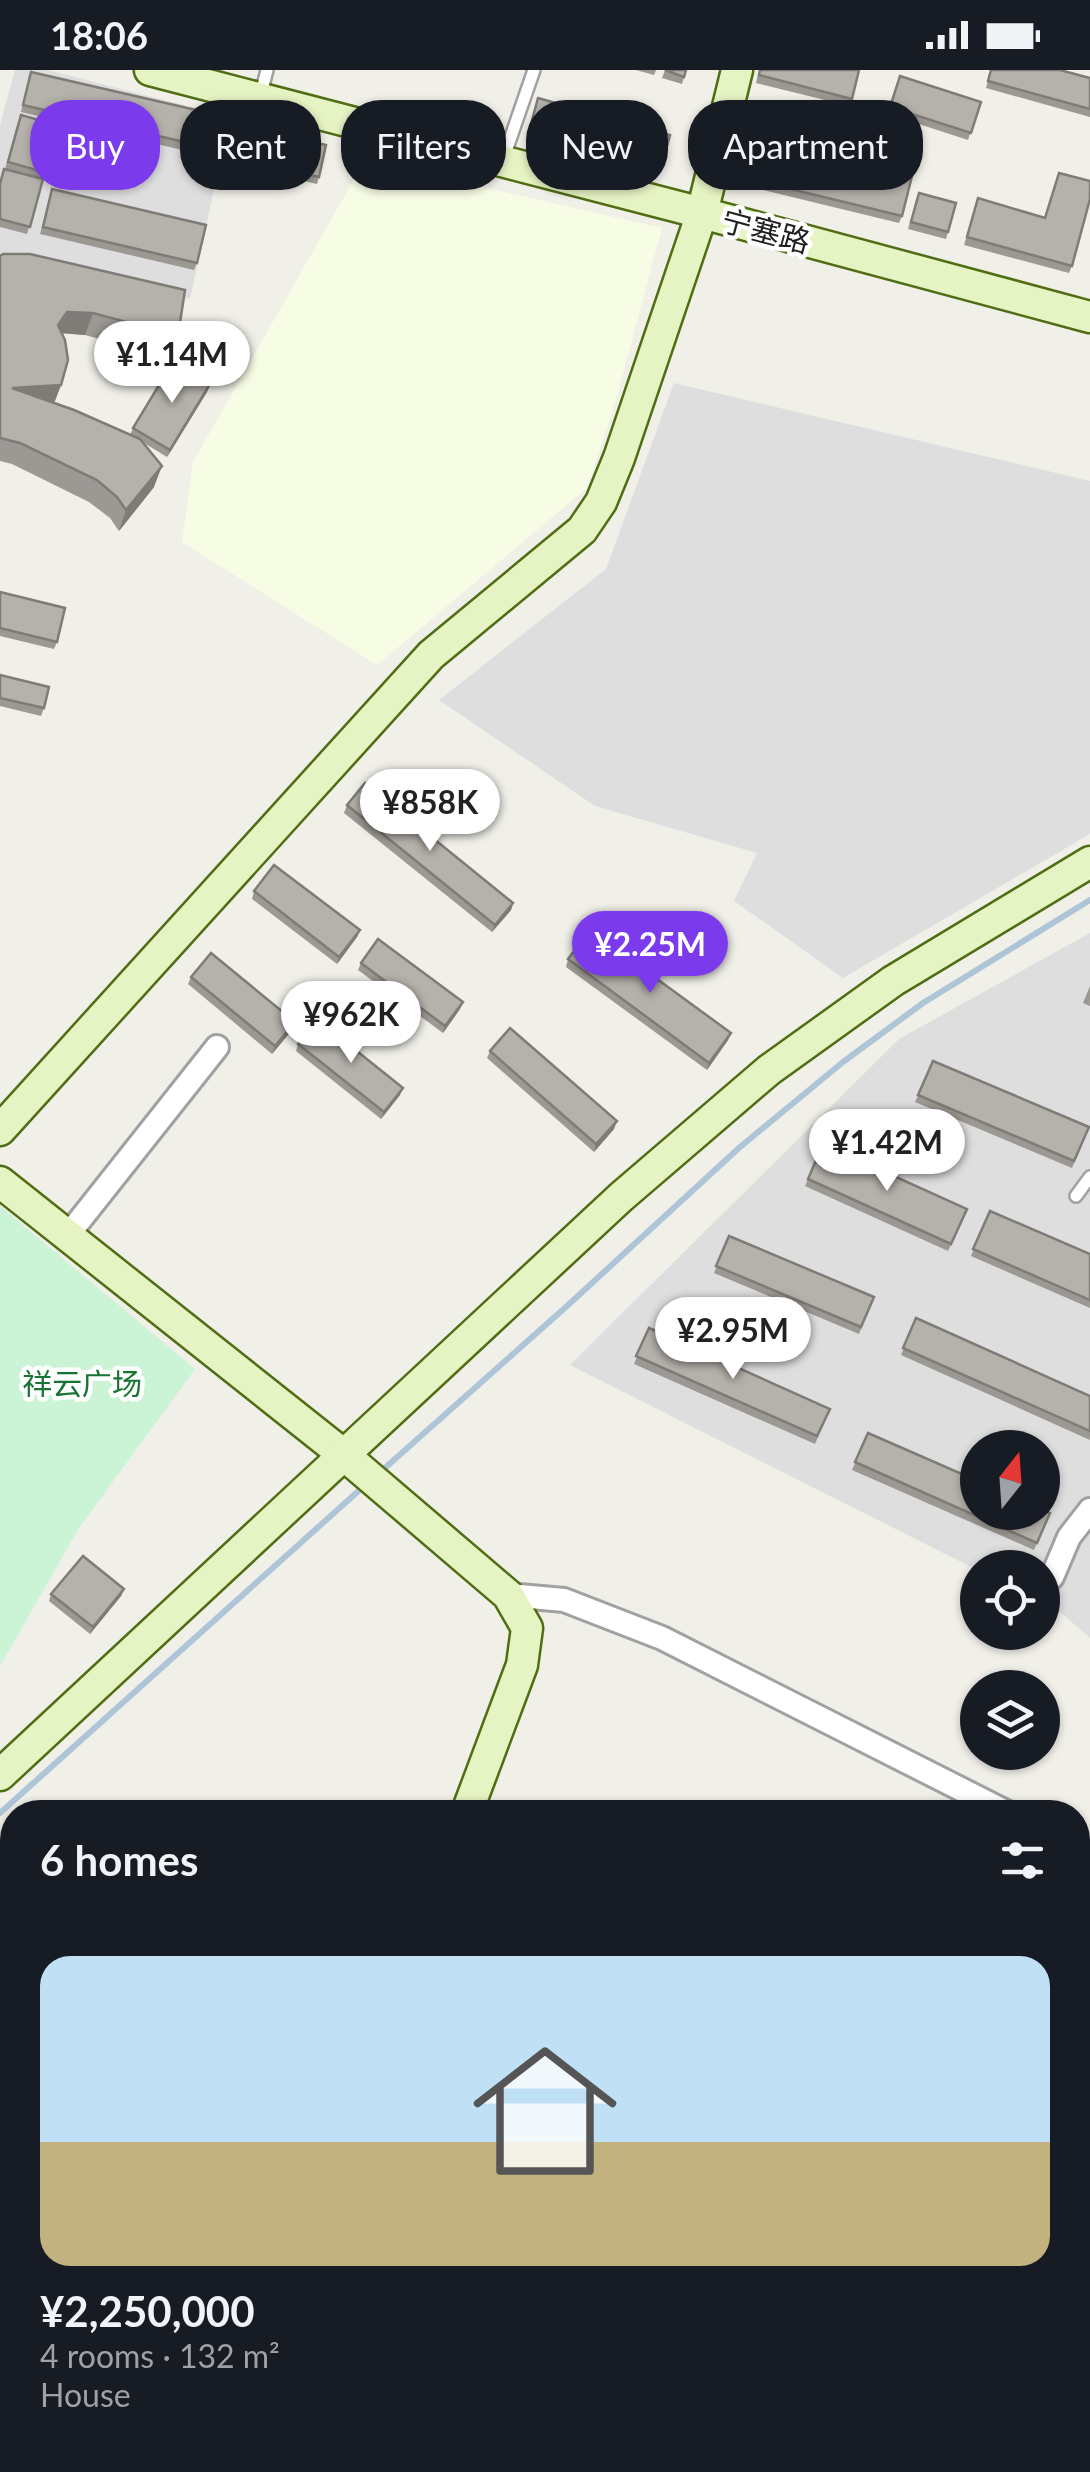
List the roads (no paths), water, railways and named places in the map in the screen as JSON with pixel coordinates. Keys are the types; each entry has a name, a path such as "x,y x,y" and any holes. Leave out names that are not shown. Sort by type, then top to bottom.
{"street":[{"path":"0,1130 431,655 582,530 601,502 619,458 702,213 736,70"},
{"name":"宁塞路","path":"170,73 263,84 341,109"},
{"name":"宁塞路","path":"506,163 1090,317"},
{"path":"0,1775 363,1471 621,1196 769,1070 893,981 1090,862"},
{"path":"68,1235 217,1047"},
{"path":"0,1182 363,1471 508,1595 527,1628 522,1665 471,1800"},
{"path":"1060,1558 1069,1537 1090,1510"},
{"path":"508,1595 564,1600 662,1638 982,1800"}],"lane":[{"path":"506,153 534,70"},
{"path":"1076,1196 1090,1177"}],"waterway":[{"path":"377,1475 740,1147 843,1062 923,1003 1090,900"},
{"path":"14,1800 364,1486"}],"park label":[{"name":"祥云广场","path":"82,1383"}]}
